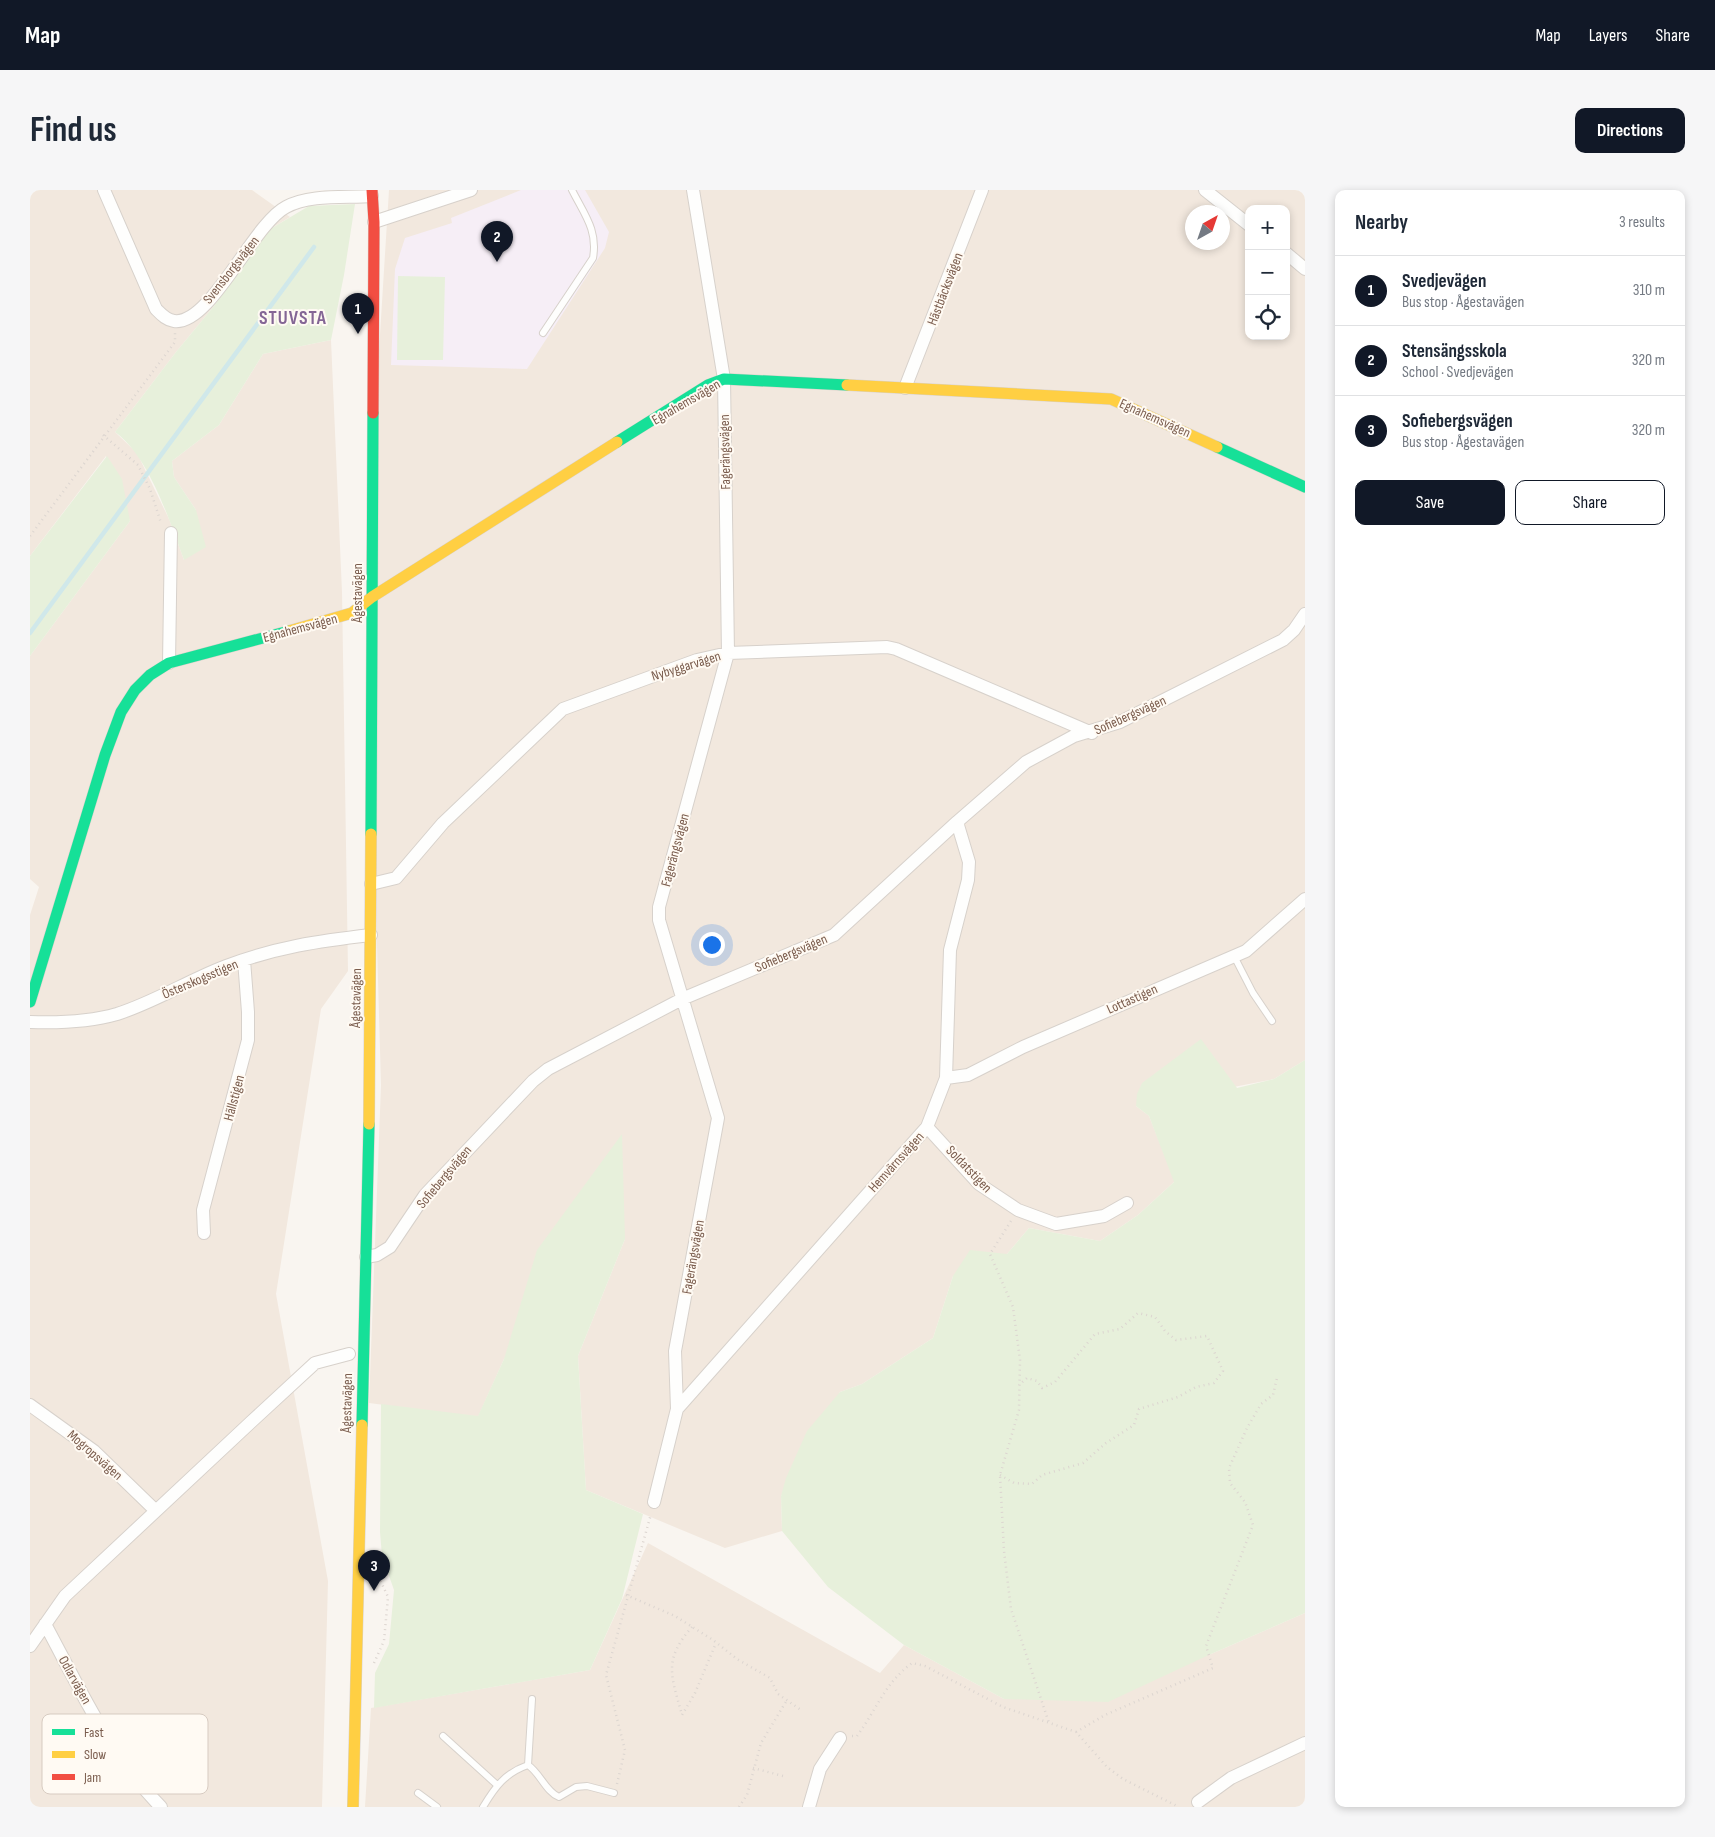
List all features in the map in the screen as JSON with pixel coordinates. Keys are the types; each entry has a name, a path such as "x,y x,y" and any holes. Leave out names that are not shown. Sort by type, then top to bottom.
{"main road":[{"name":"Ågestavägen","path":"353,1807 366,1257 371,936 374,222 372,193"},
{"name":"Egnahemsvägen","path":"30,1002 105,755 121,712 140,685 150,675 169,663 352,613 372,597 708,385 724,379 1111,399 1305,487"}],"street":[{"path":"104,190 156,309 165,318 175,322"},
{"path":"374,222 471,190"},
{"name":"Fagerängsvägen","path":"654,1502 677,1409 675,1351 718,1118 659,920 660,907 728,653 724,379 694,190"},
{"name":"Hästbäcksvägen","path":"905,388 982,190"},
{"path":"1205,190 1245,222"},
{"name":"Svensborgsvägen","path":"175,322 187,319 210,300 267,222 286,207 308,200 372,193"},
{"path":"1290,256 1305,269"},
{"path":"167,530 169,663"},
{"name":"Sofiebergsvägen","path":"366,1257 390,1247 426,1195 532,1081 548,1069 682,999 834,935 957,822 1026,762 1074,736 1120,722 1283,640 1294,630 1305,614"},
{"name":"Nybyggarvägen","path":"370,884 396,878 443,823 532,736 563,709 697,660 728,653 887,647 896,649 1092,732"},
{"name":"Hemvärnsvägen","path":"677,1409 927,1127 946,1078 950,950 963,899 969,862 957,822"},
{"name":"Lottastigen","path":"946,1078 968,1074 1023,1047 1246,951 1305,899"},
{"name":"Österskogsstigen","path":"30,1022 73,1022 118,1014 244,960 297,944 371,936"},
{"name":"Hällstigen","path":"204,1234 204,1210 248,1040 244,960"},
{"name":"Soldatstigen","path":"927,1127 979,1184 1018,1210 1056,1224 1104,1216 1127,1203"},
{"path":"30,1646 65,1596 155,1510 315,1363 349,1354"},
{"name":"Mogropsvägen","path":"30,1405 94,1451 155,1510"},
{"name":"Odlarvägen","path":"45,1624 94,1714"},
{"path":"810,1807 820,1769 840,1738"},
{"path":"1198,1802 1232,1778 1303,1748"},
{"name":"Odlarvägen","path":"148,1794 160,1807"}],"lane":[{"path":"543,333 593,258 595,244 593,231 572,190"},
{"path":"1234,956 1253,993 1272,1021"},
{"path":"528,1766 532,1699"},
{"path":"443,1736 496,1784"},
{"path":"482,1807 496,1784 513,1770 528,1766 535,1770 554,1795 559,1797 576,1786 586,1786 614,1793"},
{"path":"418,1793 437,1807"}],"path":[{"path":"30,536 103,435 176,342 175,322"},
{"path":"103,435 138,465 167,530"},
{"path":"1018,1210 990,1254 1014,1307 1020,1360 1019,1410 1000,1475 1004,1551 1011,1608 1049,1723"},
{"path":"1000,1475 1014,1483 1032,1484 1042,1475 1083,1463 1106,1443 1134,1425 1139,1409 1178,1397 1196,1387 1214,1383 1223,1371 1207,1336 1176,1340 1165,1331 1155,1317 1138,1313 1120,1329 1095,1334 1055,1382 1042,1388 1037,1381 1027,1378 1019,1385"},
{"path":"1076,1732 1105,1715 1213,1668 1206,1646 1253,1525 1245,1502 1230,1483 1229,1468 1252,1420 1262,1404 1273,1395 1277,1378"},
{"path":"614,1793 625,1750 606,1675 626,1594 654,1502"},
{"path":"626,1594 675,1616 716,1642 737,1659 770,1678 778,1694 801,1710"},
{"path":"692,1627 678,1643 671,1664 673,1682 682,1714 696,1693 716,1642"},
{"path":"840,1738 857,1736 885,1688 899,1672 912,1663 925,1666 1003,1707 1076,1732 1107,1766 1124,1779 1179,1807"},
{"path":"739,1807 747,1795 761,1743 787,1700"},
{"path":"753,1768 783,1776"}],"shaded area":[{"path":"30,190 252,190 290,217 267,231 214,306 115,432 137,453 169,519 184,560 196,510 174,477 172,461 219,425 263,354 331,340 342,592 348,971 321,1009 276,1294 328,1581 322,1807 30,1807 30,915 39,887 30,879 30,656 130,521 106,456 30,556"},
{"path":"389,190 1305,190 1305,1060 1274,1079 1136,1106 1149,1116 1175,1181 1138,1215 1100,1241 1029,1228 1007,1254 953,1276 933,1338 862,1384 840,1392 781,1496 782,1531 725,1548 586,1490 578,1356 625,1239 504,1359 478,1417 369,1403 381,1085 366,559"},
{"path":"521,190 585,190 609,232 605,248 527,369 391,365 395,269 405,238 452,223 451,218"},
{"path":"648,1543 880,1673 904,1645 1004,1699 1211,1654 1305,1613 1305,1807 365,1807 371,1708 590,1670"}],"green space":[{"path":"355,204 344,275 331,340 263,354 219,425 172,461 174,477 196,510 206,547 184,560 165,509 148,473 127,443 115,432 214,306 267,231 309,206"},
{"path":"398,276 445,277 443,360 397,360"},
{"path":"107,456 122,479 130,521 30,656 30,556"},
{"path":"1201,1039 1237,1088 1274,1079 1305,1060 1305,1613 1108,1702 1004,1699 904,1645 828,1587 782,1531 781,1496 786,1478 807,1431 840,1392 862,1384 933,1338 953,1276 970,1250 1007,1254 1029,1228 1100,1241 1138,1215 1174,1182 1149,1116 1136,1106 1137,1094 1142,1083"},
{"path":"622,1134 625,1239 578,1356 586,1490 643,1514 622,1599 590,1670 374,1708 375,1673 389,1644 394,1590 382,1556 380,1532 381,1404 478,1416 504,1359 537,1250"}],"waterway":[{"path":"30,633 314,247"}],"traffic: fast":[{"path":"617,442 708,385 724,379 847,385"},
{"path":"371,834 373,413"},
{"path":"1217,447 1305,487"},
{"path":"30,1002 105,755 121,712 135,690 150,675 169,663 289,631"},
{"path":"362,1425 369,1124"}],"traffic: slow":[{"path":"847,385 1111,399 1217,447"},
{"path":"289,631 352,613 372,597 617,442"},
{"path":"369,1124 371,834"},
{"path":"353,1807 362,1425"}],"traffic: jam":[{"path":"372,190 374,222 373,413"}],"place":[{"name":"Stensängsskola","path":"497,262"},
{"name":"Svedjevägen","path":"358,334"},
{"name":"Sofiebergsvägen","path":"374,1591"}],"district":[{"name":"STUVSTA","path":"293,318"}]}
